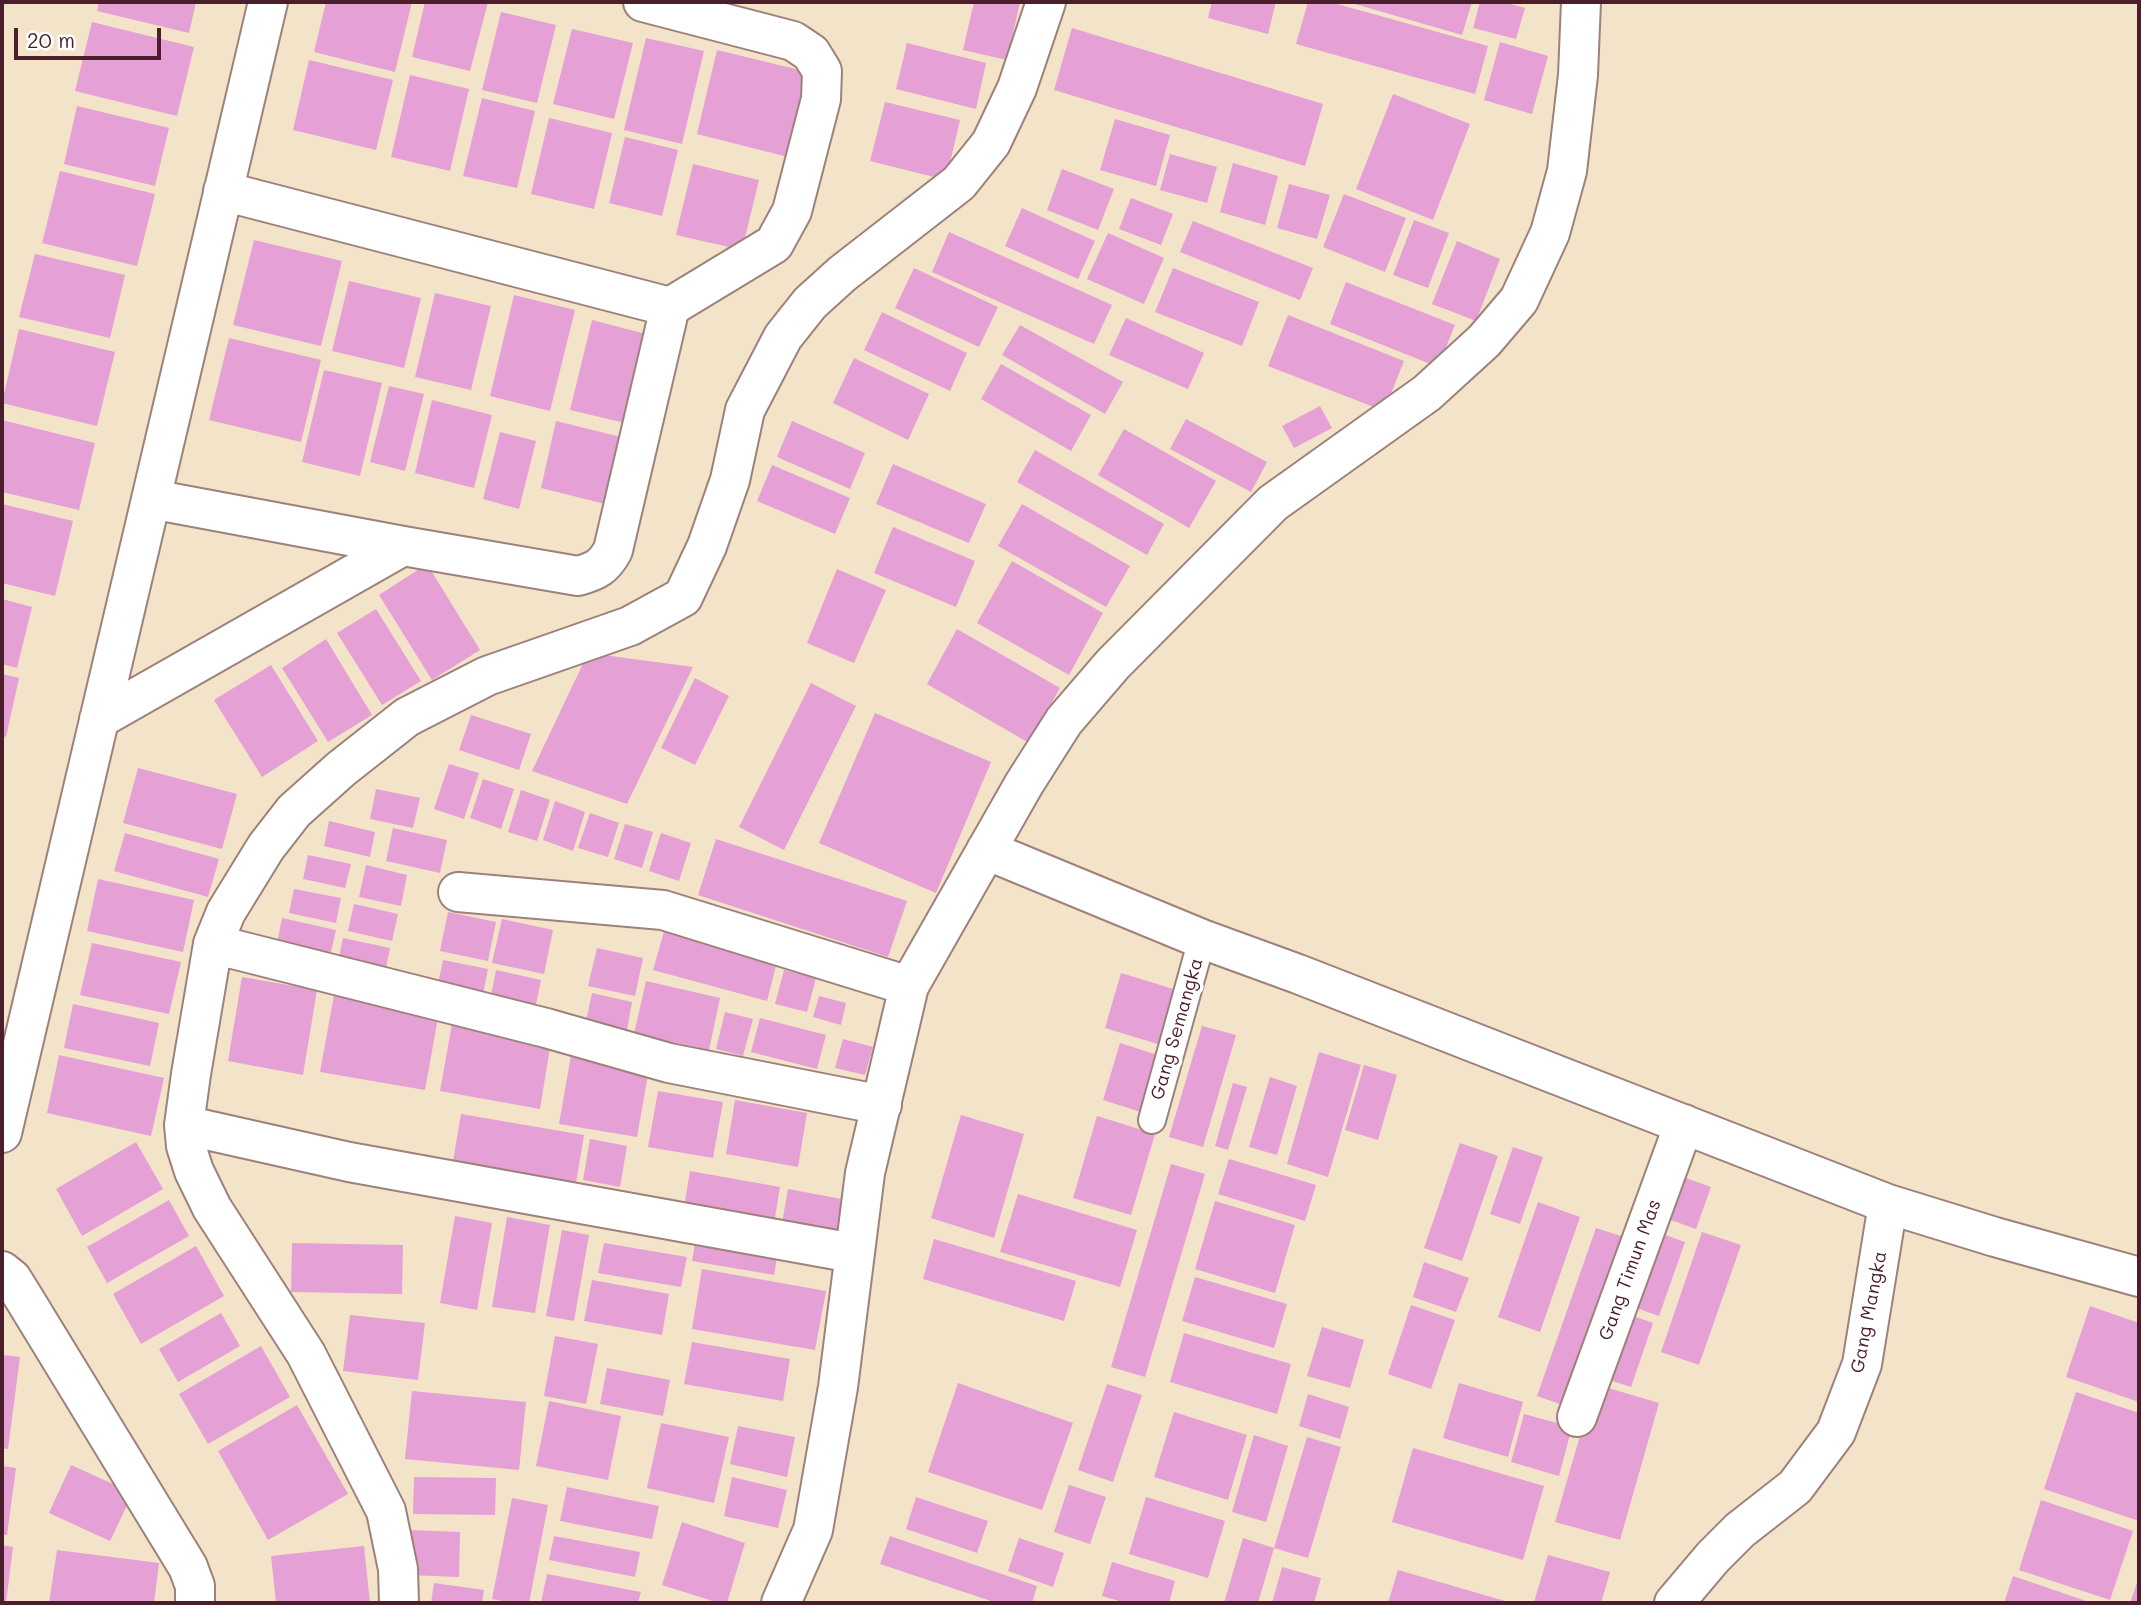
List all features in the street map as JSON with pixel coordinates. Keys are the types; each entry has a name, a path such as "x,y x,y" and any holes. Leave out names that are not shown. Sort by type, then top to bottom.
{"street":[{"path":"2,1133 268,2"},
{"path":"151,499 578,576 606,565 613,550 670,307 774,244 792,211 821,99 822,71 811,53 793,41 643,2"},
{"path":"399,1603 398,1569 386,1511 306,1353 212,1208 194,1171 186,1146 184,1125 213,944 226,912 266,847 294,810 407,717 487,676 630,626 683,597 707,546 730,480 745,410 783,337 810,303 842,274 959,183 984,153 1017,88 1046,2"},
{"path":"781,1603 813,1530 838,1387 865,1173 909,986 986,850 1064,721 1114,664 1273,503 1427,393 1484,341 1520,300 1550,233 1567,171 1578,75 1581,2"},
{"path":"223,191 670,307"},
{"path":"99,719 403,546"},
{"path":"986,850 1202,939 1888,1203 1995,1237 2139,1277"},
{"path":"458,891 663,910 909,986"},
{"path":"213,944 546,1028 669,1063 882,1105"},
{"name":"Gang Timun Mas","path":"1577,1417 1684,1124"},
{"path":"184,1125 349,1162 853,1253"},
{"name":"Gang Mangka","path":"1674,1603 1740,1530 1795,1487 1836,1432 1862,1364 1888,1203"},
{"path":"2,1271 12,1279 188,1567 195,1586 195,1603"}],"lane":[{"name":"Gang Semangka","path":"1152,1120 1202,939"}],"building":[{"path":"99,2 196,2 189,33 97,11"},
{"path":"326,2 412,2 395,72 314,52"},
{"path":"425,2 488,2 470,71 412,57"},
{"path":"974,2 1020,2 1007,60 963,50"},
{"path":"1212,2 1276,2 1268,34 1208,18"},
{"path":"1308,2 1330,2 1488,46 1475,94 1296,44"},
{"path":"1348,2 1472,2 1462,35"},
{"path":"1480,2 1503,2 1525,8 1516,39 1473,28"},
{"path":"501,12 556,25 537,103 482,90"},
{"path":"92,22 194,47 177,116 75,91"},
{"path":"1072,28 1323,104 1305,166 1054,90"},
{"path":"572,29 633,43 614,119 553,104"},
{"path":"646,38 704,51 682,144 624,130"},
{"path":"1500,42 1548,56 1532,114 1484,100"},
{"path":"907,43 986,63 976,109 896,89"},
{"path":"717,50 812,73 792,158 697,134"},
{"path":"309,60 393,80 376,150 293,130"},
{"path":"410,75 469,89 450,171 391,157"},
{"path":"1393,94 1470,124 1433,220 1356,189"},
{"path":"482,98 535,111 517,188 463,176"},
{"path":"885,102 960,120 946,180 870,161"},
{"path":"77,106 169,128 155,186 64,164"},
{"path":"549,118 612,133 594,209 531,194"},
{"path":"1115,119 1170,135 1156,186 1100,170"},
{"path":"625,137 678,150 662,216 609,203"},
{"path":"1170,154 1217,167 1207,203 1160,190"},
{"path":"1233,163 1278,176 1265,225 1220,212"},
{"path":"693,164 759,180 742,250 676,235"},
{"path":"1062,169 1114,189 1098,230 1047,210"},
{"path":"60,171 155,194 137,266 42,243"},
{"path":"1289,184 1330,195 1317,239 1277,228"},
{"path":"1344,194 1406,218 1385,272 1323,247"},
{"path":"1131,198 1173,214 1161,245 1119,229"},
{"path":"1022,208 1095,241 1078,279 1005,246"},
{"path":"1414,220 1449,233 1428,288 1393,275"},
{"path":"1193,221 1313,268 1300,300 1180,252"},
{"path":"949,232 1112,305 1094,344 932,272"},
{"path":"1108,233 1164,258 1144,304 1087,279"},
{"path":"254,240 342,261 321,346 233,325"},
{"path":"1457,241 1500,259 1476,321 1432,304"},
{"path":"35,254 125,275 110,338 19,317"},
{"path":"914,268 998,307 979,347 895,308"},
{"path":"1173,268 1259,302 1242,346 1155,312"},
{"path":"349,281 421,298 404,368 332,351"},
{"path":"1346,282 1455,325 1438,367 1330,324"},
{"path":"435,293 491,306 471,390 415,377"},
{"path":"514,295 575,310 550,411 490,396"},
{"path":"882,312 967,353 950,391 864,350"},
{"path":"1288,315 1404,361 1384,411 1268,366"},
{"path":"1126,318 1204,353 1188,389 1109,355"},
{"path":"592,320 646,334 625,423 570,410"},
{"path":"1020,325 1123,382 1105,414 1002,355"},
{"path":"19,329 115,352 97,426 2,403"},
{"path":"229,338 321,360 301,442 209,420"},
{"path":"854,358 929,394 908,440 833,403"},
{"path":"1001,364 1091,415 1071,451 981,399"},
{"path":"324,370 382,383 360,476 302,462"},
{"path":"389,386 424,394 405,471 370,462"},
{"path":"432,400 492,415 474,488 415,473"},
{"path":"1320,406 1332,428 1294,448 1282,426"},
{"path":"1186,419 1267,462 1251,492 1170,449"},
{"path":"2,420 95,443 79,510 2,492"},
{"path":"556,421 625,438 609,505 541,488"},
{"path":"792,421 865,453 850,489 777,457"},
{"path":"1124,429 1216,481 1189,528 1098,475"},
{"path":"500,432 536,441 519,509 483,499"},
{"path":"1035,450 1164,524 1147,555 1017,482"},
{"path":"893,464 986,504 969,543 876,504"},
{"path":"772,465 850,498 835,534 757,501"},
{"path":"2,504 73,521 55,596 2,583"},
{"path":"1022,504 1130,566 1106,607 998,546"},
{"path":"893,527 975,561 956,607 874,573"},
{"path":"1012,561 1103,613 1069,675 977,623"},
{"path":"427,564 480,650 432,680 379,595"},
{"path":"837,569 886,590 854,663 807,643"},
{"path":"2,599 32,607 17,668 2,664"},
{"path":"376,609 421,681 382,705 337,633"},
{"path":"957,629 1060,688 1029,743 927,684"},
{"path":"326,639 372,715 328,742 282,668"},
{"path":"588,653 693,667 627,804 532,771"},
{"path":"271,665 318,741 262,777 214,700"},
{"path":"2,674 19,678 6,737 2,736"},
{"path":"695,678 729,696 695,765 661,748"},
{"path":"811,683 856,706 784,850 739,827"},
{"path":"875,713 991,762 936,893 819,843"},
{"path":"471,715 531,734 519,770 459,750"},
{"path":"449,764 479,773 464,819 434,809"},
{"path":"138,768 237,794 222,849 123,823"},
{"path":"483,779 514,789 501,829 470,818"},
{"path":"376,789 420,798 413,828 370,819"},
{"path":"521,790 550,800 537,841 508,832"},
{"path":"555,801 585,812 573,851 543,840"},
{"path":"590,813 619,823 608,857 578,848"},
{"path":"329,821 375,832 370,857 324,846"},
{"path":"625,824 653,832 642,868 614,859"},
{"path":"393,828 447,840 440,873 386,861"},
{"path":"125,833 219,859 208,897 114,871"},
{"path":"661,833 691,843 679,881 649,871"},
{"path":"716,839 907,901 888,957 698,895"},
{"path":"308,855 351,864 345,888 303,879"},
{"path":"366,865 407,875 401,906 359,897"},
{"path":"98,879 194,900 183,952 87,931"},
{"path":"294,889 341,898 336,923 289,913"},
{"path":"354,904 398,914 392,941 348,931"},
{"path":"448,912 496,922 488,961 440,951"},
{"path":"282,918 336,930 328,965 275,954"},
{"path":"502,919 553,930 544,974 492,963"},
{"path":"665,928 778,958 767,1001 653,970"},
{"path":"343,938 390,948 384,978 337,967"},
{"path":"92,943 181,962 169,1014 80,995"},
{"path":"597,948 643,958 635,996 588,986"},
{"path":"443,960 488,969 482,999 437,989"},
{"path":"496,970 541,980 534,1014 489,1005"},
{"path":"784,970 816,978 807,1012 775,1004"},
{"path":"1121,973 1180,991 1164,1046 1105,1028"},
{"path":"242,977 317,990 303,1075 228,1061"},
{"path":"646,981 720,998 709,1050 634,1034"},
{"path":"592,993 632,1002 627,1030 586,1021"},
{"path":"334,995 439,1012 425,1090 320,1072"},
{"path":"819,996 846,1003 841,1025 813,1017"},
{"path":"73,1004 159,1023 150,1066 64,1048"},
{"path":"725,1012 753,1019 743,1056 716,1049"},
{"path":"760,1018 826,1035 817,1069 751,1052"},
{"path":"452,1024 551,1041 540,1109 440,1091"},
{"path":"1202,1026 1236,1035 1203,1147 1169,1137"},
{"path":"843,1039 873,1047 865,1075 835,1068"},
{"path":"1120,1043 1161,1056 1144,1113 1103,1100"},
{"path":"1319,1052 1361,1065 1328,1177 1287,1164"},
{"path":"59,1055 164,1078 151,1136 47,1113"},
{"path":"571,1055 649,1069 637,1137 559,1124"},
{"path":"1364,1065 1397,1075 1378,1140 1345,1130"},
{"path":"1270,1077 1297,1086 1277,1155 1249,1147"},
{"path":"1233,1083 1247,1087 1228,1150 1215,1146"},
{"path":"658,1091 723,1102 713,1158 648,1147"},
{"path":"735,1100 807,1113 798,1167 726,1154"},
{"path":"461,1114 584,1135 575,1189 452,1167"},
{"path":"961,1115 1024,1134 994,1238 931,1218"},
{"path":"1097,1116 1155,1134 1131,1215 1073,1198"},
{"path":"590,1139 627,1146 620,1187 583,1180"},
{"path":"136,1142 163,1189 82,1236 56,1189"},
{"path":"1460,1143 1498,1156 1462,1261 1424,1248"},
{"path":"1513,1147 1543,1157 1520,1224 1490,1214"},
{"path":"1229,1159 1316,1185 1305,1221 1218,1194"},
{"path":"1171,1164 1205,1174 1145,1377 1111,1367"},
{"path":"690,1171 780,1187 774,1223 684,1207"},
{"path":"1672,1173 1711,1187 1696,1229 1657,1215"},
{"path":"788,1189 847,1200 841,1233 782,1223"},
{"path":"1018,1194 1137,1230 1120,1287 1000,1252"},
{"path":"169,1200 189,1236 107,1283 87,1247"},
{"path":"1215,1201 1295,1225 1275,1293 1195,1269"},
{"path":"1538,1202 1580,1217 1540,1332 1498,1317"},
{"path":"455,1216 492,1223 477,1310 440,1303"},
{"path":"507,1217 550,1225 535,1313 492,1307"},
{"path":"1596,1228 1633,1240 1574,1409 1537,1396"},
{"path":"562,1230 589,1235 574,1321 546,1316"},
{"path":"697,1231 779,1246 774,1275 692,1261"},
{"path":"1654,1231 1685,1242 1659,1316 1628,1305"},
{"path":"1702,1232 1741,1245 1699,1365 1661,1352"},
{"path":"934,1239 1076,1281 1064,1321 923,1279"},
{"path":"292,1243 403,1245 402,1294 291,1292"},
{"path":"604,1243 687,1257 681,1287 598,1273"},
{"path":"196,1246 224,1296 141,1344 113,1294"},
{"path":"1424,1262 1469,1278 1456,1312 1413,1297"},
{"path":"702,1269 826,1291 815,1350 692,1329"},
{"path":"1195,1277 1287,1304 1274,1348 1182,1321"},
{"path":"592,1280 669,1294 662,1335 584,1321"},
{"path":"1411,1305 1455,1320 1431,1389 1388,1374"},
{"path":"2090,1306 2139,1323 2139,1402 2066,1377"},
{"path":"1619,1311 1653,1323 1631,1387 1597,1376"},
{"path":"221,1313 240,1346 178,1382 159,1349"},
{"path":"350,1315 425,1323 418,1380 343,1371"},
{"path":"1322,1327 1364,1340 1350,1388 1307,1376"},
{"path":"1184,1333 1291,1364 1277,1414 1170,1382"},
{"path":"555,1336 598,1344 586,1404 544,1396"},
{"path":"692,1342 790,1359 783,1401 684,1384"},
{"path":"261,1346 290,1397 208,1444 179,1394"},
{"path":"2,1355 20,1357 8,1449 2,1448"},
{"path":"607,1368 670,1380 663,1416 600,1404"},
{"path":"958,1383 1073,1423 1042,1510 928,1472"},
{"path":"1459,1383 1523,1402 1508,1457 1443,1438"},
{"path":"1107,1384 1142,1395 1113,1482 1078,1470"},
{"path":"1595,1384 1659,1403 1620,1540 1555,1522"},
{"path":"412,1391 526,1402 519,1470 405,1459"},
{"path":"2076,1392 2139,1413 2139,1521 2044,1489"},
{"path":"1308,1394 1349,1407 1340,1439 1299,1426"},
{"path":"549,1401 621,1416 608,1480 536,1466"},
{"path":"297,1405 348,1494 268,1540 218,1451"},
{"path":"1174,1412 1247,1435 1228,1500 1154,1477"},
{"path":"1524,1414 1572,1427 1559,1476 1511,1462"},
{"path":"661,1423 729,1437 714,1503 647,1488"},
{"path":"738,1426 795,1437 787,1477 730,1464"},
{"path":"1254,1435 1288,1446 1266,1522 1232,1512"},
{"path":"1307,1437 1341,1447 1308,1558 1274,1548"},
{"path":"1413,1448 1544,1486 1523,1560 1392,1522"},
{"path":"71,1465 133,1493 110,1541 49,1513"},
{"path":"2,1466 16,1468 7,1535 2,1535"},
{"path":"414,1477 496,1478 495,1515 413,1514"},
{"path":"732,1477 787,1490 778,1528 724,1516"},
{"path":"1069,1485 1106,1497 1090,1544 1054,1532"},
{"path":"567,1487 659,1506 652,1539 560,1521"},
{"path":"916,1497 988,1521 977,1553 906,1529"},
{"path":"1146,1497 1225,1521 1208,1578 1129,1554"},
{"path":"512,1498 548,1505 529,1603 492,1599"},
{"path":"2041,1500 2133,1531 2110,1600 2019,1570"},
{"path":"682,1522 745,1543 727,1603 719,1603 662,1585"},
{"path":"408,1530 460,1532 459,1577 407,1575"},
{"path":"554,1536 640,1552 635,1577 549,1560"},
{"path":"890,1536 1037,1586 1032,1603 997,1603 880,1564"},
{"path":"1019,1538 1064,1553 1053,1587 1008,1571"},
{"path":"1243,1538 1274,1548 1258,1603 1224,1603"},
{"path":"2,1545 13,1547 6,1603 2,1603"},
{"path":"364,1546 370,1603 276,1603 271,1556"},
{"path":"57,1550 159,1563 154,1603 49,1603"},
{"path":"1548,1555 1610,1572 1601,1603 1534,1602"},
{"path":"1112,1562 1175,1581 1169,1603 1126,1603 1102,1596"},
{"path":"1282,1567 1321,1578 1314,1603 1272,1603"},
{"path":"1398,1570 1512,1603 1388,1603"},
{"path":"547,1574 641,1592 638,1603 541,1603"},
{"path":"2013,1576 2092,1603 2004,1603"},
{"path":"2139,1577 2139,1603 2130,1603"},
{"path":"434,1583 484,1590 482,1603 431,1603"}]}
